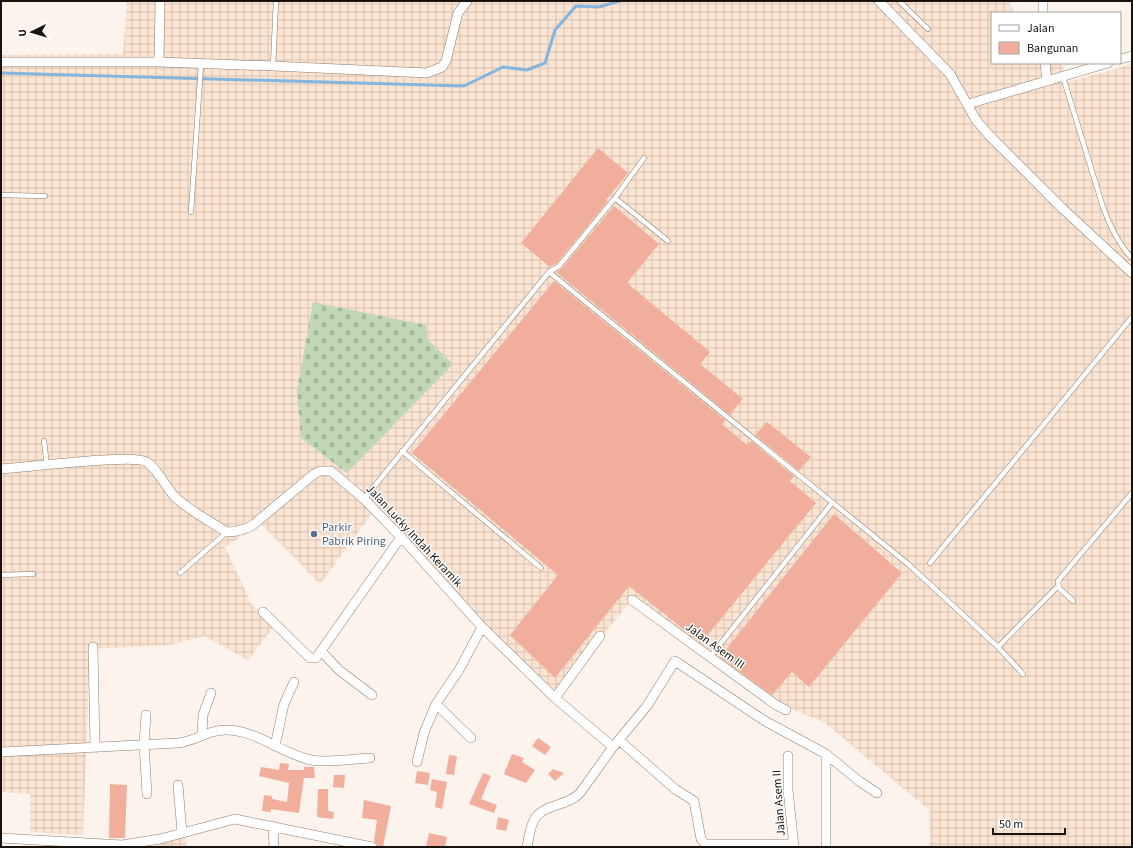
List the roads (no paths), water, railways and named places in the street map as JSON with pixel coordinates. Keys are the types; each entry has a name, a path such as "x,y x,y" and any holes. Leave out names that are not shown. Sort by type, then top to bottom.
{"street":[{"path":"159,62 160,1"},
{"path":"879,1 950,74 976,120 988,134 1062,208 1132,273"},
{"path":"1043,1 1043,12"},
{"path":"1,62 159,62 201,69 273,66 427,73 442,67 446,61 458,13 464,2"},
{"path":"1121,59 1132,56"},
{"path":"1045,64 1048,81"},
{"path":"968,104 1105,64"},
{"path":"1,469 128,459 144,461 151,466 180,500 227,532"},
{"name":"Jalan Lucky Indah Keramik","path":"227,532 238,532 253,525 308,478 320,471 332,471 364,499 401,537 482,627 555,698 672,787 694,801 701,839 705,844 794,845"},
{"path":"263,612 310,658 316,658 401,537"},
{"name":"Jalan Asem III","path":"632,600 776,705 786,710"},
{"path":"417,762 424,733 436,704 459,670 482,627"},
{"path":"555,698 600,636"},
{"path":"93,647 95,748"},
{"path":"321,652 340,670 372,694"},
{"path":"527,847 535,817 542,812 575,798 647,706 675,661 765,721 826,754 859,782 877,793"},
{"path":"275,746 284,704 294,682"},
{"path":"202,734 203,715 211,693"},
{"path":"436,704 471,738"},
{"path":"146,715 144,744 147,794"},
{"path":"1,752 186,742 202,734 217,730 238,731 253,735 275,746 312,760 370,758"},
{"path":"826,754 826,847"},
{"name":"Jalan Asem II","path":"788,756 788,790 794,845"},
{"path":"178,785 182,833"},
{"path":"1,838 122,846 160,839 234,819 372,847"},
{"path":"273,826 274,847"}],"lane":[{"path":"273,66 276,1"},
{"path":"900,1 928,29"},
{"path":"191,212 201,69"},
{"path":"1063,77 1105,214 1111,228 1125,251 1132,258"},
{"path":"364,499 549,272 559,266 615,198 644,158"},
{"path":"1,195 45,196"},
{"path":"615,198 668,241"},
{"path":"549,272 908,564 998,647 1023,674"},
{"path":"930,563 1132,316"},
{"path":"44,441 47,466"},
{"path":"402,451 541,568"},
{"path":"998,647 1058,586 1058,581 1132,493"},
{"path":"710,657 832,503"},
{"path":"180,573 227,532"},
{"path":"1,575 33,574"},
{"path":"1058,586 1073,601"}],"waterway":[{"path":"1,73 464,86 503,67 527,70 545,63 555,30 576,6 599,7 619,1"}],"place":[{"name":"Parkir Pabrik Piring","path":"314,534"}]}
